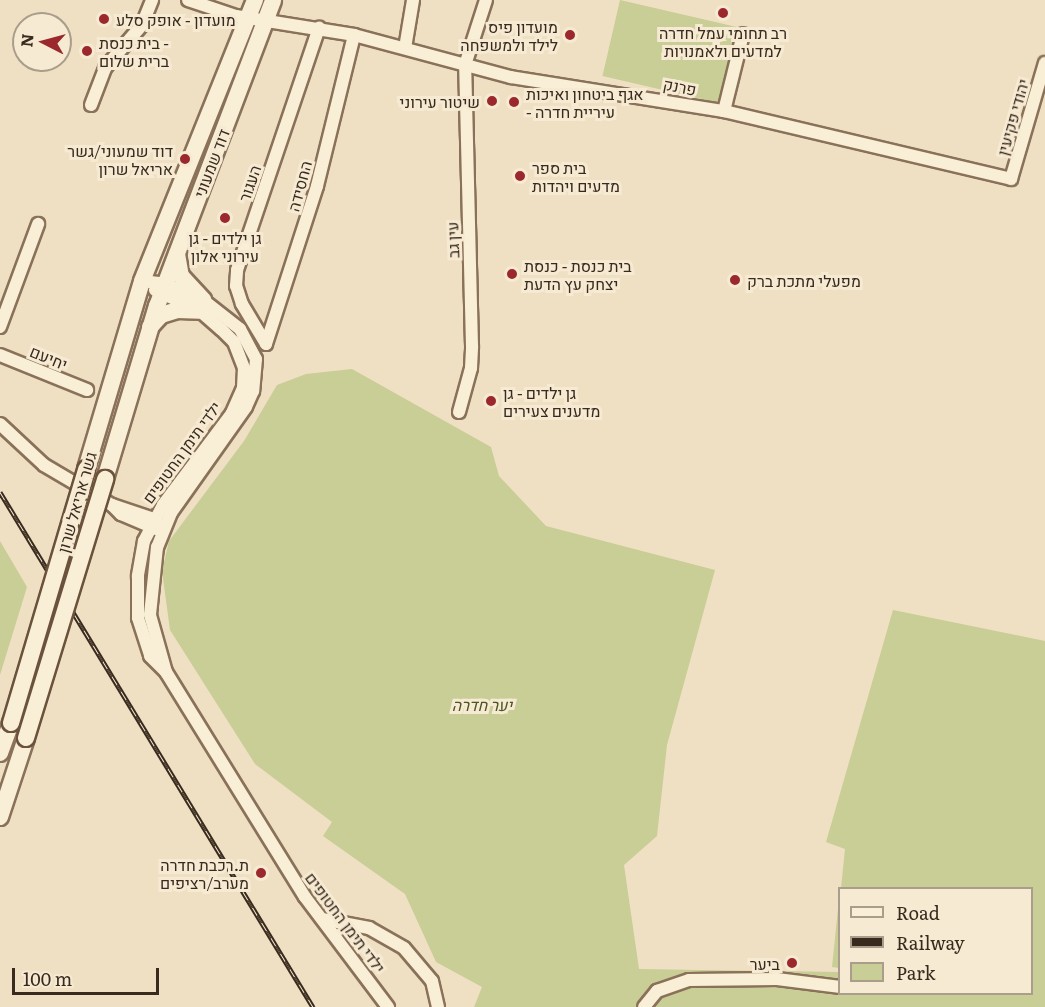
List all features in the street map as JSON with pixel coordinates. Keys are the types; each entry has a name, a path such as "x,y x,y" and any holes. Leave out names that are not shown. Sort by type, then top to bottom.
{"main road":[{"name":"דוד שמעוני","path":"142,281 251,10"},
{"name":"דוד שמעוני","path":"150,327 269,12"},
{"path":"150,327 161,315 201,306 181,276 177,252"},
{"name":"גשר אריאל שרון","path":"0,753 11,723 142,281"},
{"name":"גשר אריאל שרון","path":"0,817 150,327"}],"street":[{"path":"92,105 105,68 142,24 152,0"},
{"name":"פרנק","path":"188,0 201,4 269,12 313,27 354,35 511,77 724,111 1011,179"},
{"path":"405,48 413,0"},
{"name":"עין גב","path":"459,412 471,368 472,346 465,65 486,0"},
{"name":"העגור","path":"266,344 242,304 236,286 237,270 313,27"},
{"path":"724,111 743,34"},
{"name":"החסידה","path":"266,344 317,186 354,35"},
{"name":"יהודי פקיעין","path":"1011,179 1045,63"},
{"path":"0,327 38,224"},
{"name":"ילדי תימן החטופים","path":"142,281 201,306 249,342 256,359 254,391 236,425 163,530 149,595 154,633 166,672 240,795 322,919 388,1007"},
{"name":"ילדי תימן החטופים","path":"166,672 150,656 138,618 138,576 152,523 232,413 243,388 244,368 237,348 201,306"},
{"name":"יחיעם","path":"0,355 87,390"},
{"path":"0,424 44,465 112,505 163,530"},
{"path":"322,919 369,928 404,948 432,981 438,1007"},
{"path":"644,1007 657,991 689,980 777,979 838,987"}],"green space":[{"path":"620,0 738,27 720,103 602,76"},
{"name":"יער חדרה","path":"352,369 491,447 499,476 546,526 715,570 667,745 657,836 624,865 639,969 838,972 838,995 1033,995 1033,887 841,887 845,849 826,842 893,610 1045,641 1045,1007 474,1007 482,987 436,962 405,894 323,836 332,822 255,764 170,630 162,571 169,541 244,441 277,385 306,374"},
{"path":"0,541 27,587 0,675"},
{"path":"838,909 838,968 832,967"}],"railway":[{"path":"0,492 313,1007"}],"place":[{"name":"רב תחומי עמל חדרה למדעים ולאמנויות","path":"723,13"},
{"name":"מועדון - אופק סלע","path":"104,19"},
{"name":"מועדון פיס לילד ולמשפחה","path":"570,35"},
{"name":"בית כנסת - ברית שלום","path":"87,51"},
{"name":"שיטור עירוני","path":"492,101"},
{"name":"אגף ביטחון ואיכות - עיריית חדרה","path":"514,102"},
{"name":"דוד שמעוני/גשר אריאל שרון","path":"185,159"},
{"name":"בית ספר מדעים ויהדות","path":"520,176"},
{"name":"גן ילדים - גן עירוני אלון","path":"225,218"},
{"name":"בית כנסת - כנסת יצחק עץ הדעת","path":"512,274"},
{"name":"מפעלי מתכת ברק","path":"735,280"},
{"name":"גן ילדים - גן מדענים צעירים","path":"491,401"},
{"name":"ת.רכבת חדרה מערב/רציפים","path":"261,873"},
{"name":"ביער","path":"792,963"}]}
